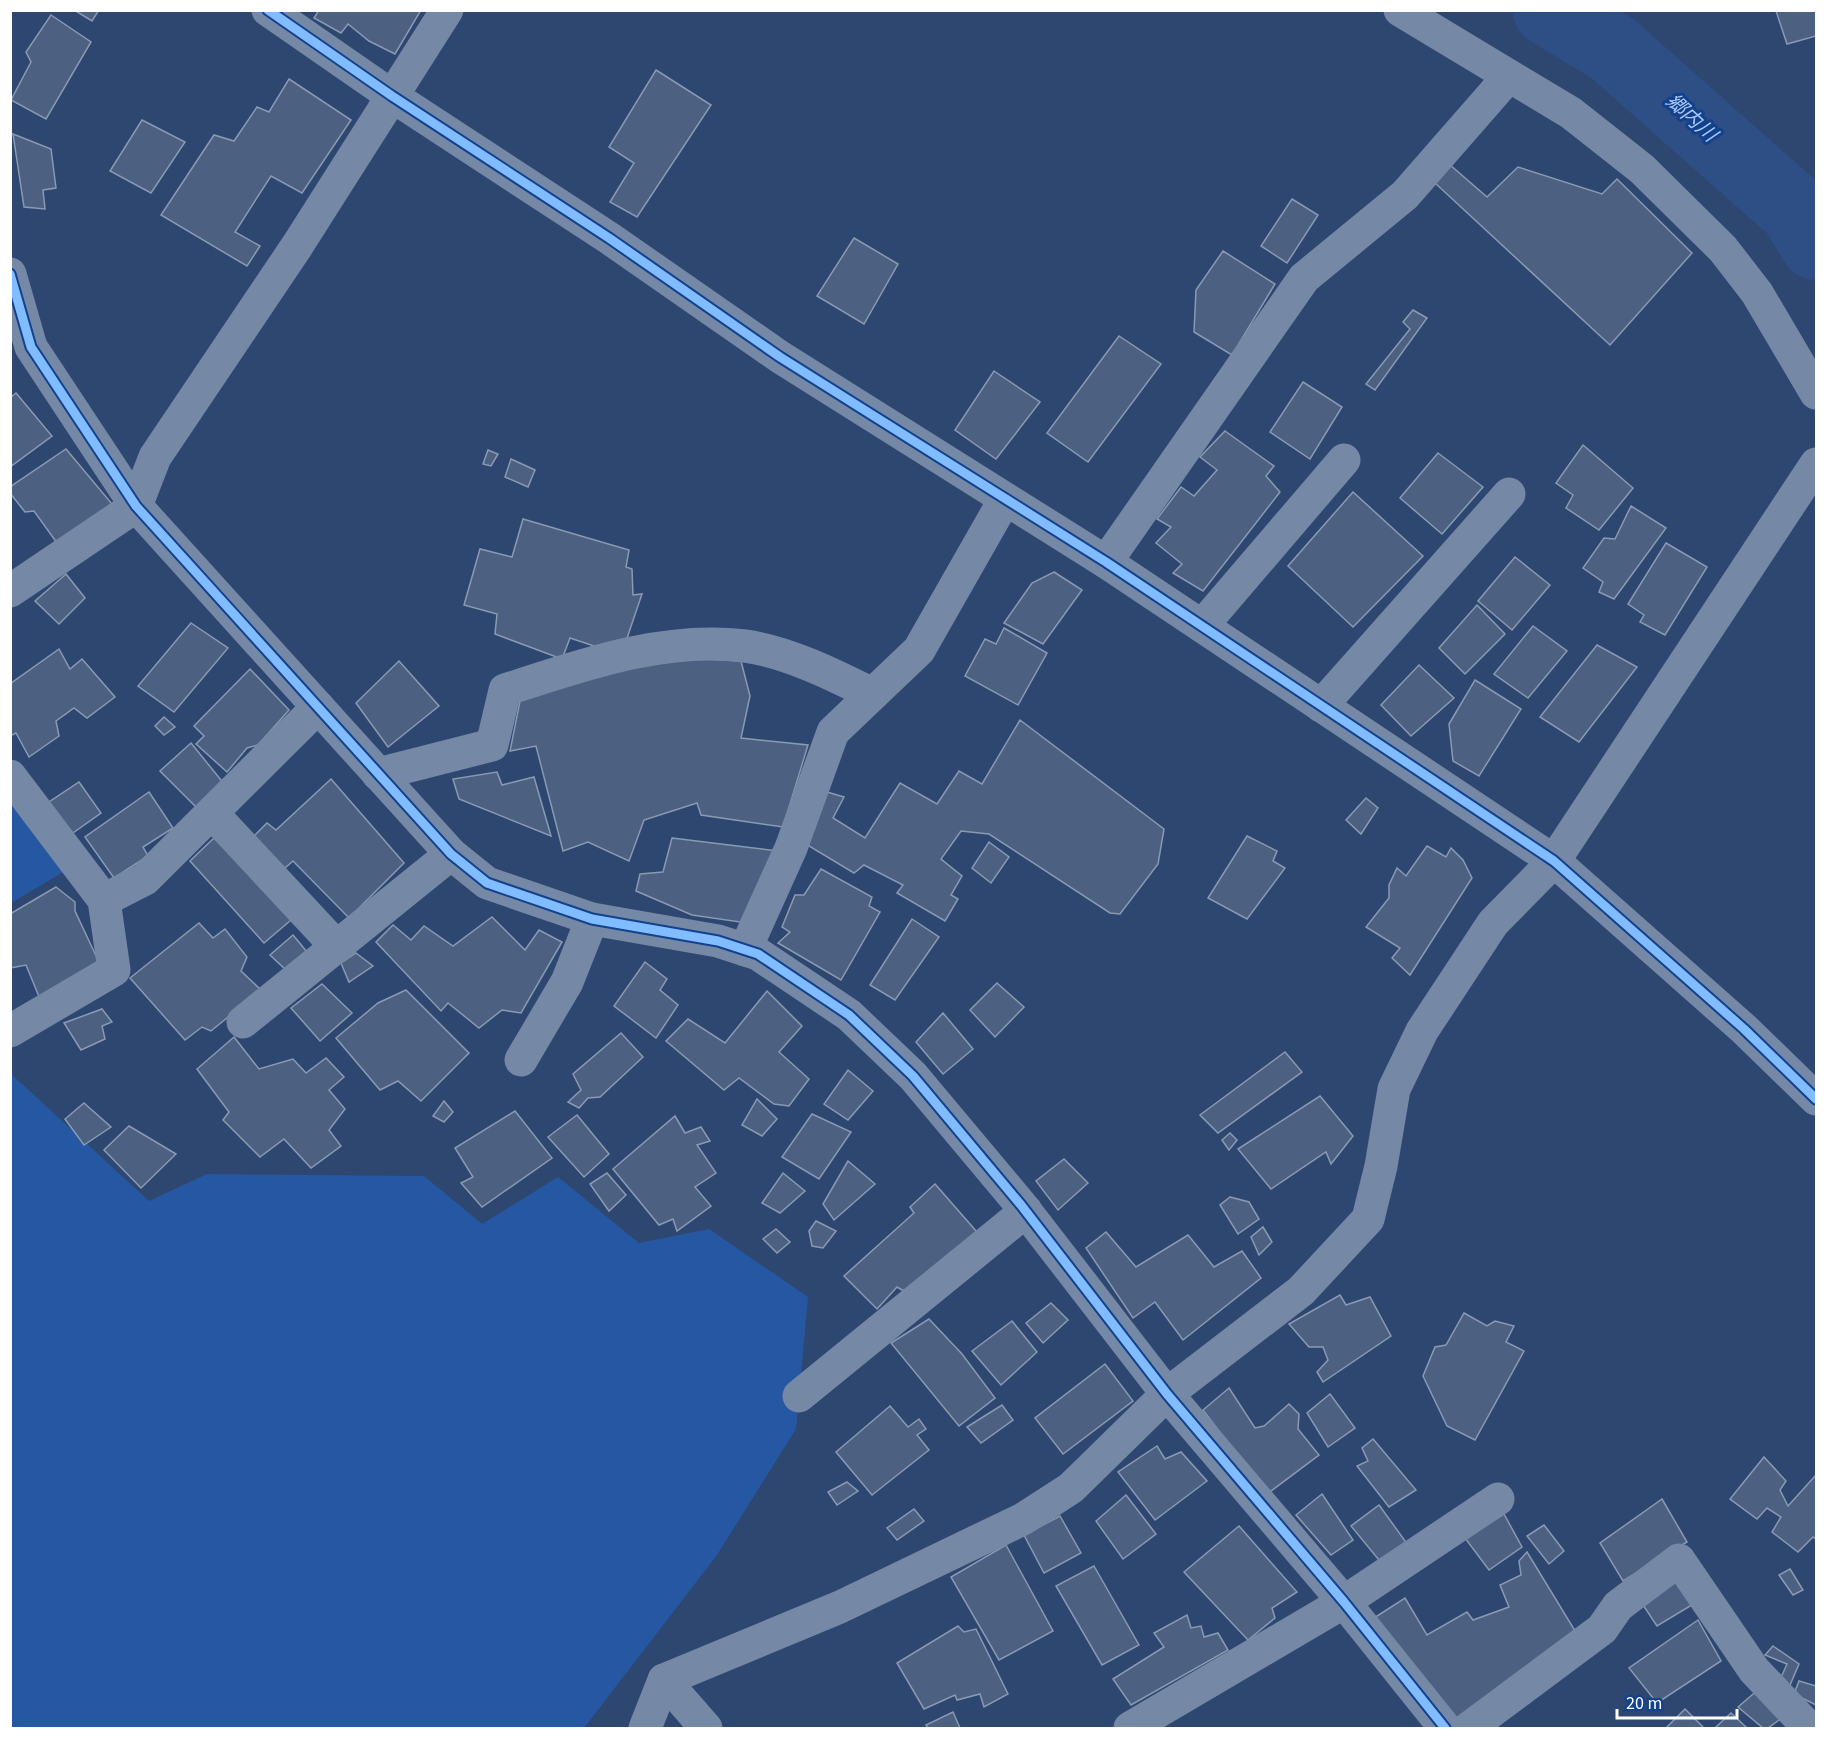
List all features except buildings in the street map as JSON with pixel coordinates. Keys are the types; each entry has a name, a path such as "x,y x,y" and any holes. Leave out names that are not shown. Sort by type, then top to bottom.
{"street":[{"path":"268,10 392,96 609,238 780,357 1106,562 1554,861 1744,1029 1816,1099"},
{"path":"10,591 136,506 155,457 297,246 447,10"},
{"path":"1400,10 1571,113 1642,169 1723,249 1757,293 1816,393"},
{"path":"1106,562 1304,278 1405,195 1509,76"},
{"path":"10,274 31,347 136,506 452,854 487,883 592,919 718,941 758,954 849,1015 913,1076 1026,1211 1167,1394 1344,1602 1445,1728"},
{"path":"1202,626 1344,460"},
{"path":"645,1728 664,1680 840,1606 1023,1519 1071,1488 1167,1394 1301,1291 1368,1219 1381,1166 1394,1089 1422,1030 1493,923 1554,861 1816,464"},
{"path":"1321,706 1509,494"},
{"path":"745,950 791,848 833,732 919,651 1005,499"},
{"path":"378,774 492,745 505,690 580,666 668,646 746,646 819,668 872,694"},
{"path":"104,900 145,879 318,706"},
{"path":"10,776 104,900 114,970 10,1031"},
{"path":"212,813 337,947"},
{"path":"243,1022 452,854"},
{"path":"521,1060 567,982 592,919"},
{"path":"799,1396 1026,1211"},
{"path":"1130,1728 1344,1602 1498,1499"},
{"path":"1469,1728 1602,1629 1618,1606 1679,1560 1754,1670 1809,1728"},
{"path":"664,1680 706,1728"}],"shaded area":[{"path":"10,803 65,871 11,903 10,903"},
{"path":"10,1073 149,1201 207,1174 424,1176 482,1224 558,1177 639,1243 709,1229 808,1297 796,1429 717,1555 584,1728 11,1728"}],"waterway":[{"name":"郷内川","path":"1549,10 1613,49 1795,210 1816,244"}],"cycle path":[{"path":"268,10 392,96 609,238 780,357 1106,562 1554,861 1744,1029 1816,1099"},
{"path":"10,274 31,347 136,506 451,854 487,883 592,919 718,941 758,954 849,1015 913,1076 1021,1205 1167,1394 1344,1602 1445,1728"}]}
